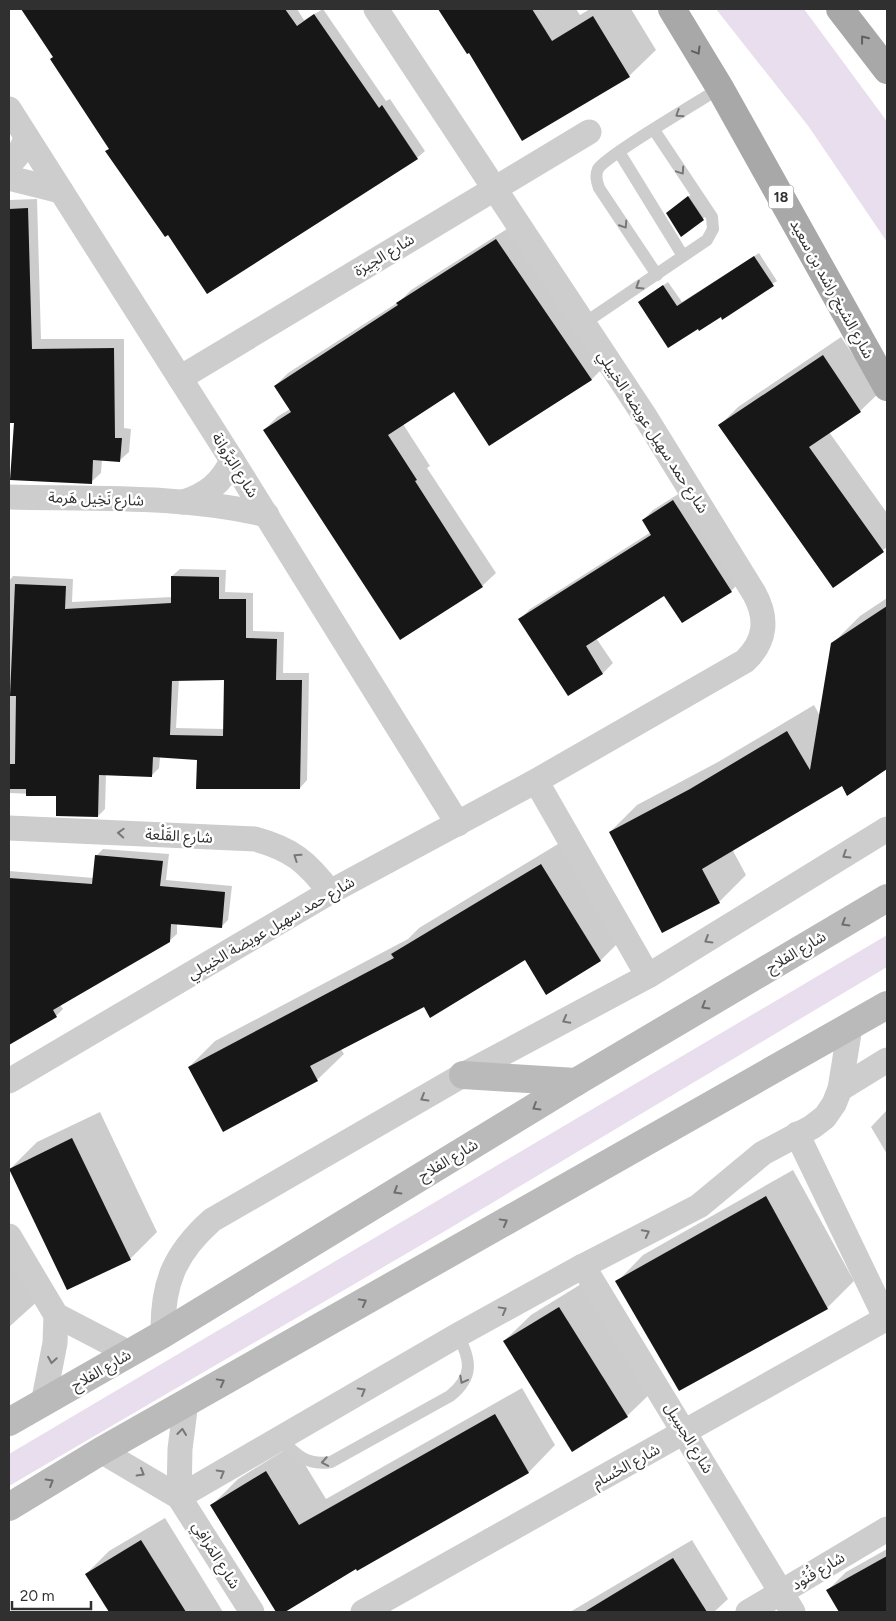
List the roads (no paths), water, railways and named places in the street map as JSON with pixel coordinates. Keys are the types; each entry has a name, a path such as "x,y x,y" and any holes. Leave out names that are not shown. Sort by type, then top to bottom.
{"main road":[{"name":"شارع الشيخ راشد بن سعيد","path":"672,9 720,88 887,388"},
{"path":"840,9 887,70"},
{"name":"شارع الفلاح","path":"9,1422 163,1334 576,1082 887,898"},
{"path":"9,1507 101,1450 887,1005"},
{"path":"463,1075 576,1082"}],"street":[{"name":"شارع حمد سهيل عويضة الخييلي","path":"9,1081 330,892 536,781 745,661 754,652 764,629 764,616 754,593 646,418 493,189 376,9"},
{"name":"شارع البَرَّوانة","path":"9,109 267,515 458,824"},
{"name":"شارع الجِيرَة","path":"180,378 589,132"},
{"path":"9,165 17,156 27,138"},
{"path":"9,178 61,191"},
{"name":"شارع نَخِيل هَرمة","path":"182,502 204,494 213,488 228,471 232,460"},
{"name":"شارع نَخِيل هَرمة","path":"9,497 182,502 217,505 267,515"},
{"path":"536,781 648,976"},
{"name":"شارع القَلْعة","path":"9,828 255,839 285,849 300,858 312,868 330,892"},
{"path":"163,1334 162,1308 171,1275 178,1259 192,1237 212,1220 463,1075 648,976 887,828"},
{"path":"179,1497 458,1335 699,1206 763,1153 812,1127 825,1117 834,1104 840,1089 850,1027"},
{"path":"840,1089 887,1060"},
{"path":"797,1134 887,1318"},
{"path":"9,1236 56,1315 129,1353"},
{"name":"شارع الحِسِيل","path":"584,1266 686,1432 787,1603"},
{"path":"43,1404 55,1343 56,1315"},
{"name":"شارع الحُسام","path":"363,1612 887,1318"},
{"path":"179,1497 180,1449 186,1402"},
{"name":"شارع المَرافِي","path":"101,1450 179,1497 252,1612"},
{"name":"شارع فُنُود","path":"748,1612 787,1603 887,1529"}],"lane":[{"path":"657,274 597,182 597,170 619,152 720,88"},
{"path":"583,324 708,240 713,229 714,223 709,212 654,130"},
{"path":"619,152 683,256"},
{"path":"280,1438 298,1457 308,1462 320,1464 331,1462 450,1396 465,1379 468,1368 468,1357 458,1335"}]}
